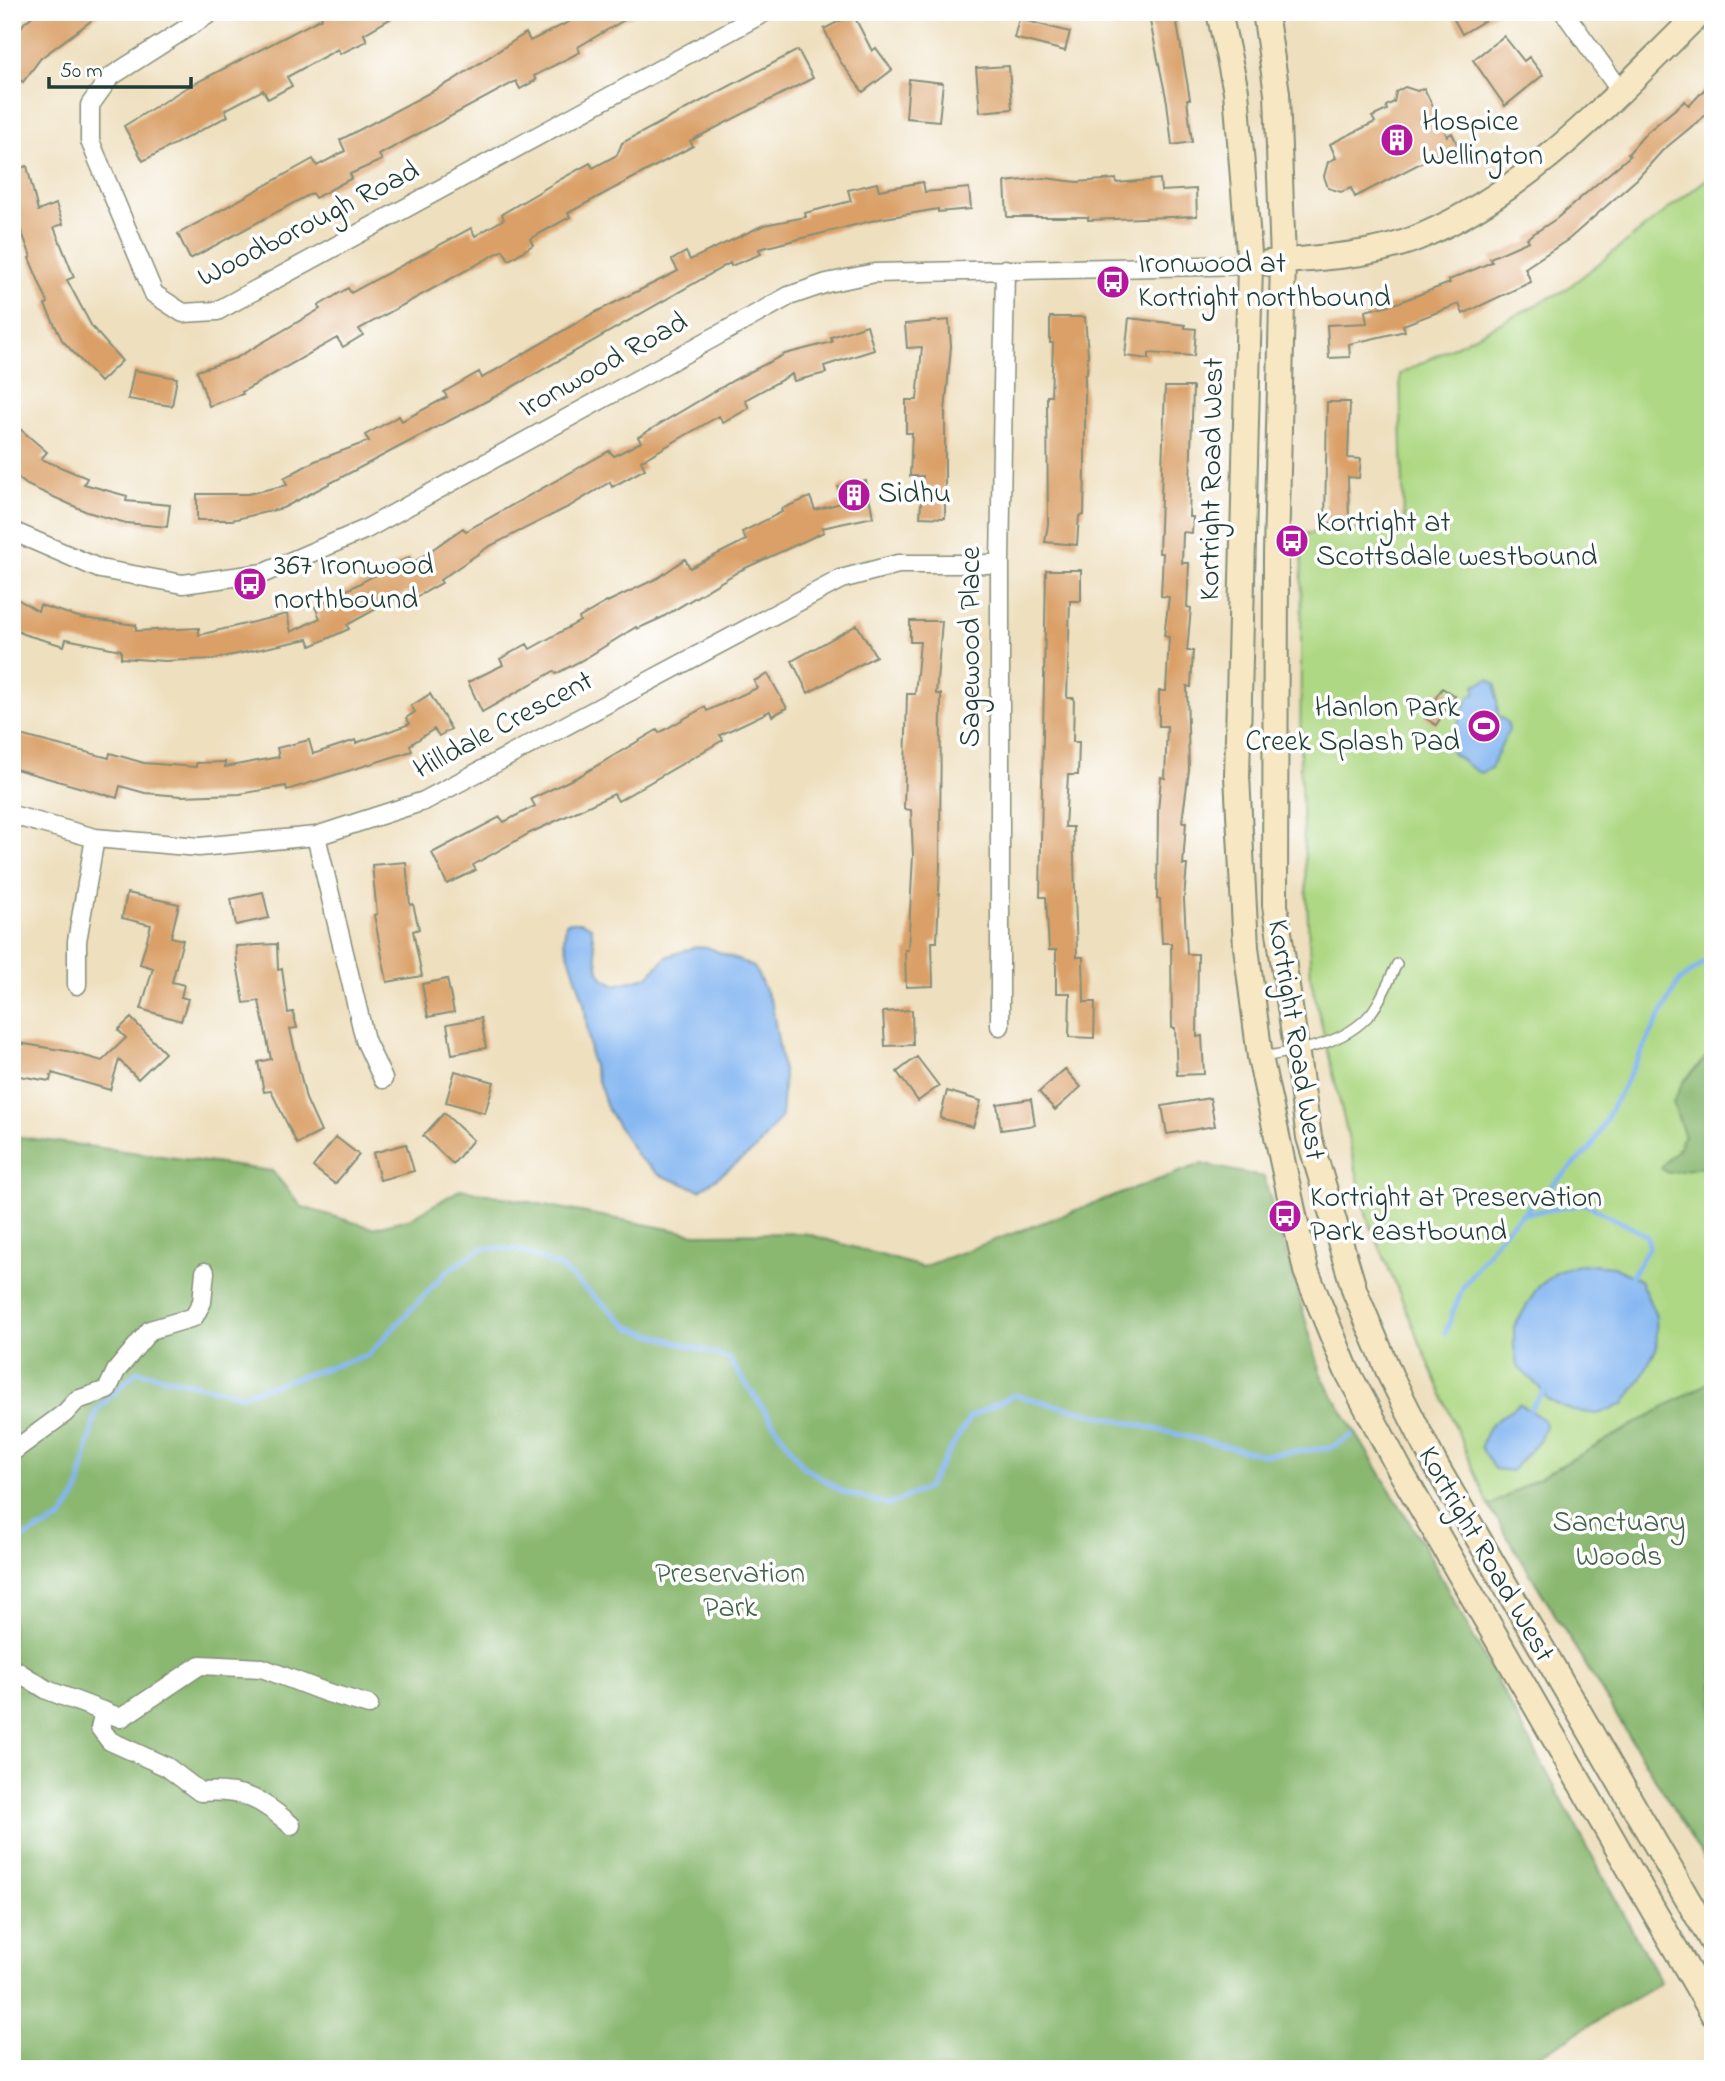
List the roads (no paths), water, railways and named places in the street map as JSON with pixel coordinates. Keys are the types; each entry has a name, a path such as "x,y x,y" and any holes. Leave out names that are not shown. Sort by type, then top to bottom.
{"street":[{"name":"Woodborough Road","path":"212,12 110,77 90,105 90,141 154,294 183,313 217,311 765,12"},
{"name":"Kortright Road West","path":"1219,12 1236,91 1250,265 1237,776 1246,947 1260,1058 1306,1271 1346,1369 1407,1484 1713,2014"},
{"name":"Kortright Road West","path":"1265,12 1277,93 1283,261 1276,554 1275,905 1309,1137 1355,1292 1391,1377 1434,1464 1713,1943"},
{"path":"1564,12 1619,90"},
{"path":"1250,265 1348,257 1423,236 1502,194 1619,90 1701,12"},
{"name":"Ironwood Road","path":"12,531 100,569 183,584 264,573 366,529 789,296 827,283 874,273 1250,265"},
{"name":"Sagewood Place","path":"1000,1026 1000,564 1005,270"},
{"name":"Hilldale Crescent","path":"12,814 95,838 199,847 316,836 424,802 841,579 898,564 1000,564"},
{"path":"316,836 365,1040 383,1079"},
{"path":"76,985 77,941 95,838"},
{"path":"12,1452 65,1413 77,1400 107,1390 116,1371 150,1330 194,1317 202,1302 205,1272"},
{"path":"12,1668 47,1690 121,1718 200,1665 262,1668 324,1692 369,1705"},
{"path":"104,1711 100,1728 110,1741 167,1767 200,1792 219,1791 265,1802 291,1825"}],"lane":[{"path":"1260,1058 1295,1052 1348,1034 1372,1012 1397,964"}],"water":[{"name":"Hanlon Park Creek Splash Pad","path":"1489,679 1496,685 1498,715 1507,722 1509,730 1491,768 1481,773 1453,754 1449,744 1471,695 1475,695 1475,685"},
{"path":"581,922 591,927 599,971 603,978 616,985 647,977 668,956 695,947 707,947 754,967 772,1005 784,1076 781,1117 757,1148 700,1190 660,1175 638,1157 608,1110 591,1060 584,1002 564,940 566,923"},
{"path":"1581,1264 1613,1267 1640,1280 1656,1316 1657,1347 1641,1379 1624,1404 1598,1414 1573,1411 1548,1400 1539,1387 1517,1366 1514,1346 1514,1327 1537,1288 1557,1272"},
{"path":"1519,1404 1543,1419 1545,1426 1540,1439 1512,1471 1494,1469 1481,1447 1484,1438 1495,1421"}],"waterway":[{"path":"1445,1333 1463,1287 1501,1234 1591,1148 1678,982 1713,956"},
{"path":"1522,1214 1586,1204 1647,1236 1649,1247 1628,1282"},
{"path":"12,1543 61,1519 78,1493 96,1411 137,1371 241,1395 368,1355 446,1272 482,1248 519,1250 560,1267 631,1328 728,1358 803,1466 843,1492 889,1505 927,1488 970,1417 1014,1395 1263,1455 1330,1448 1353,1435"},
{"path":"1530,1409 1545,1390"}],"place":[{"name":"Hospice Wellington","path":"1397,140"},
{"name":"Ironwood at Kortright northbound","path":"1113,282"},
{"name":"Sidhu","path":"854,495"},
{"name":"Kortright at Scottsdale westbound","path":"1292,541"},
{"name":"367 Ironwood northbound","path":"250,584"},
{"name":"Hanlon Park Creek Splash Pad","path":"1484,726"},
{"name":"Kortright at Preservation Park eastbound","path":"1285,1216"}],"park label":[{"name":"Sanctuary Woods","path":"1619,1541"},
{"name":"Preservation Park","path":"730,1592"}]}
